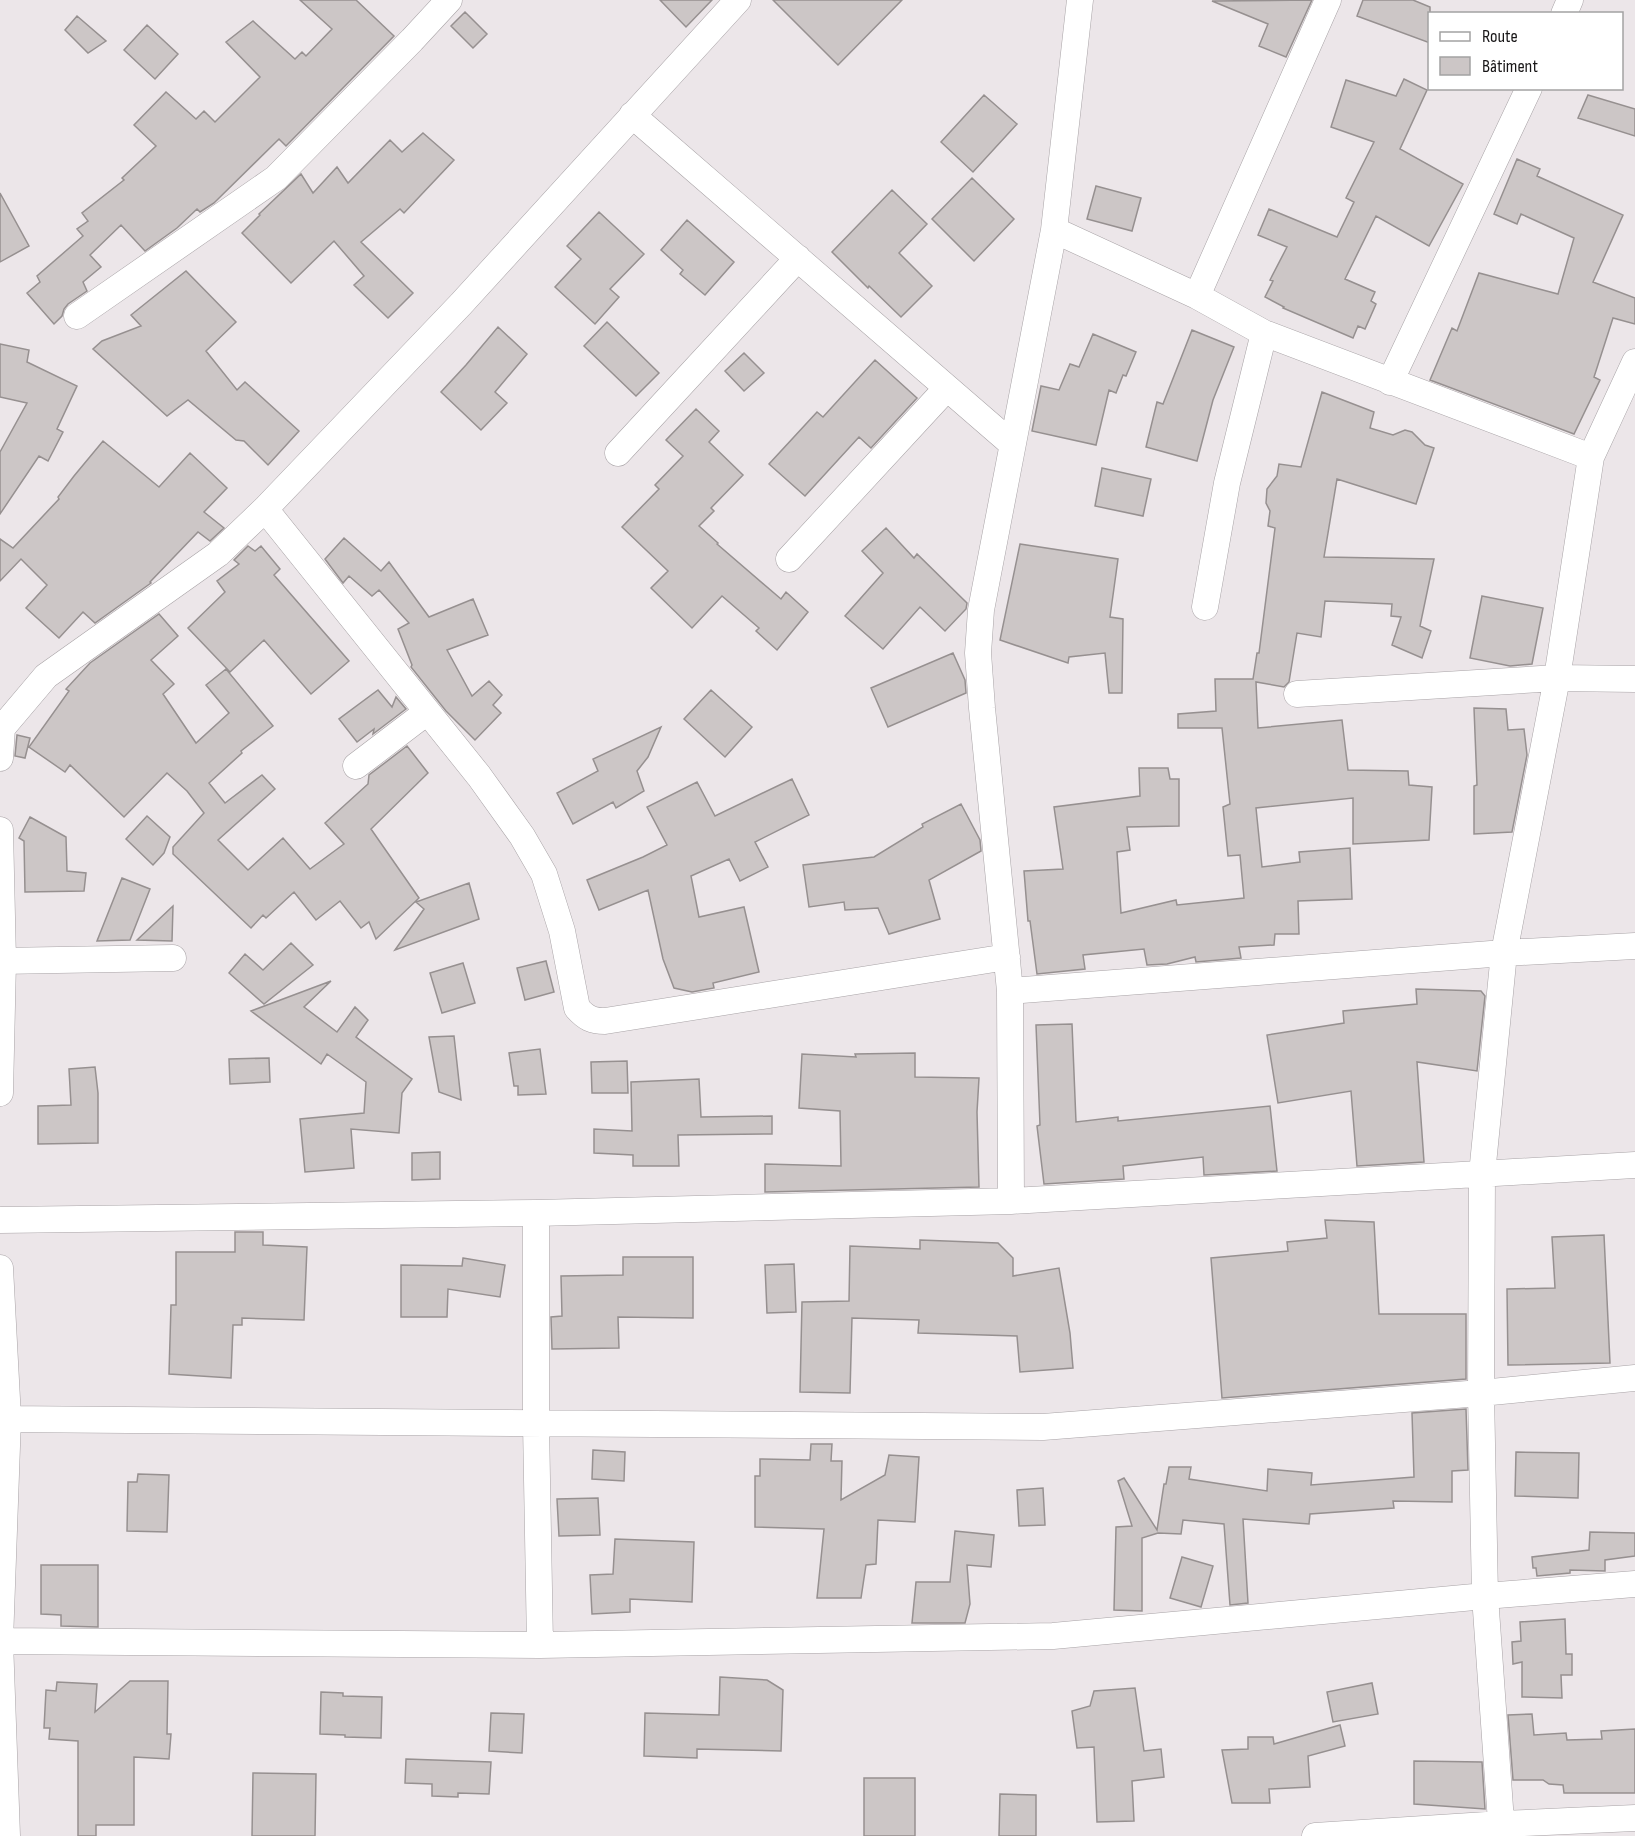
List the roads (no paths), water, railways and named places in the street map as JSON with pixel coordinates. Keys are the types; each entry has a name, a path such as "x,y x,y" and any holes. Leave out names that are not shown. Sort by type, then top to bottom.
{"street":[{"path":"77,316 276,178 449,0"},
{"path":"0,759 2,728 46,676 218,554 265,509 461,304 738,0"},
{"path":"1011,1201 1010,992 978,653 981,610 1054,230 1080,0"},
{"path":"1197,296 1328,0"},
{"path":"1390,382 1528,90"},
{"path":"632,115 1012,444"},
{"path":"1054,230 1197,296 1264,333 1591,457"},
{"path":"618,453 798,258"},
{"path":"1205,607 1227,483 1264,333"},
{"path":"1502,1830 1485,1596 1481,1393 1482,1174 1504,953 1557,678 1591,457 1635,362"},
{"path":"789,558 946,388"},
{"path":"265,509 479,776 516,827 544,874 562,931 577,1008 584,1017 593,1021 617,1019 1007,957"},
{"path":"1297,694 1557,678 1635,679"},
{"path":"356,766 427,712"},
{"path":"0,830 0,1093"},
{"path":"1010,992 1504,953 1635,946"},
{"path":"1,961 173,958"},
{"path":"0,1220 536,1213 1011,1201 1635,1165"},
{"path":"536,1213 536,1424 540,1645"},
{"path":"0,1268 4,1418 0,1641 7,1836"},
{"path":"4,1418 1042,1427 1481,1393 1635,1378"},
{"path":"0,1641 540,1645 1053,1636 1635,1584"},
{"path":"1315,1836 1502,1830 1635,1818"}]}
